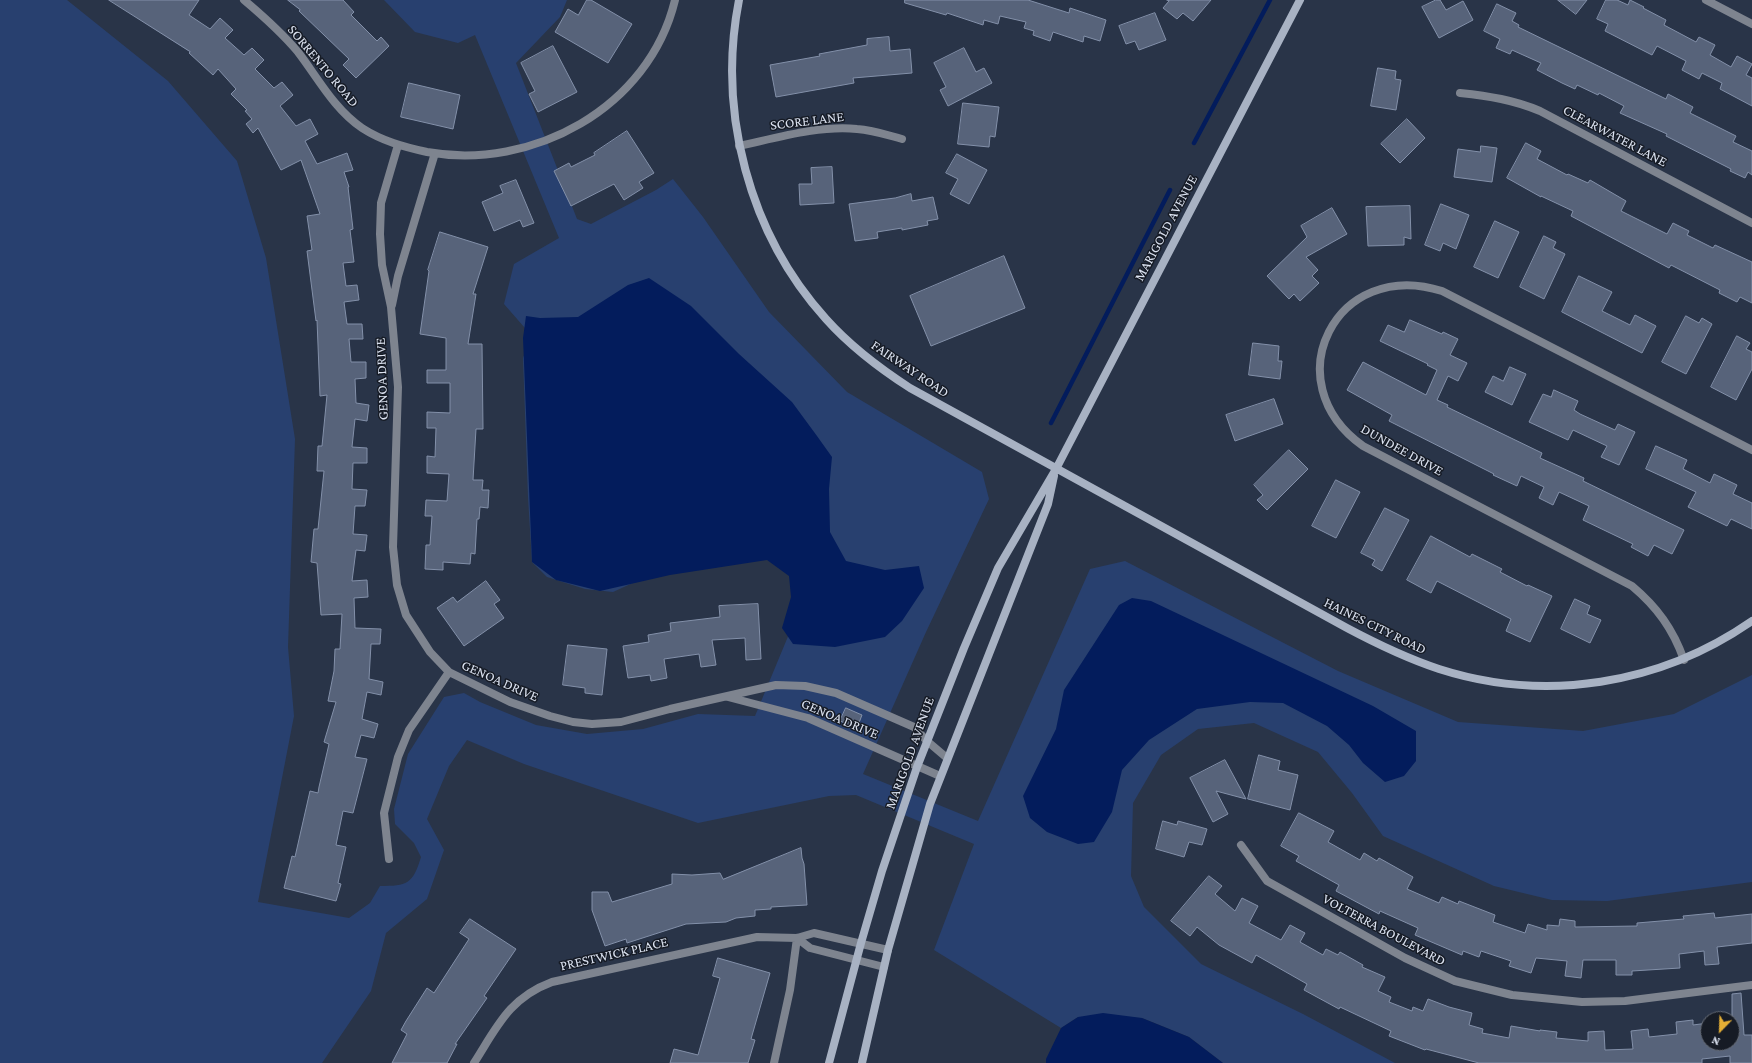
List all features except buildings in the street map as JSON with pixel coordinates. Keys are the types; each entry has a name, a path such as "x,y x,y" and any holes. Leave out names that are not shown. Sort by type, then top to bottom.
{"main road":[{"name":"FAIRWAY ROAD","path":"739,0 733,45 732,81 734,117 739,146 756,205 780,254 810,300 839,333 869,360 910,388 1056,469"},
{"name":"MARIGOLD AVENUE","path":"829,1063 856,959 882,871 917,767 964,648 998,568 1056,469 1300,0"},
{"name":"MARIGOLD AVENUE","path":"862,1063 888,950 930,804 1048,504 1056,469"},
{"name":"HAINES CITY ROAD","path":"1056,469 1347,628 1399,654 1440,669 1462,675 1507,684 1553,686 1621,679 1684,660 1752,622"}],"street":[{"name":"SORRENTO ROAD","path":"244,0 289,42 344,114 375,135 398,145 435,153 478,156 514,150 558,136 576,128 596,114 624,90 643,68 660,39 668,22 675,0"},
{"path":"1706,0 1752,24"},
{"name":"CLEARWATER LANE","path":"1460,93 1504,98 1522,103 1540,111 1752,223"},
{"name":"SCORE LANE","path":"739,146 810,131 840,128 856,128 880,132 902,139"},
{"name":"GENOA DRIVE","path":"398,145 382,203 380,234 382,265 391,308 398,387 394,547 398,585 406,615 430,652 449,672 510,702 565,720 592,724 621,722 776,685 805,686 836,693 914,727 927,741 947,758"},
{"name":"GENOA DRIVE","path":"391,308 398,276 435,153"},
{"name":"DUNDEE DRIVE","path":"1684,660 1678,643 1669,626 1646,598 1632,586 1354,440 1338,424 1332,414 1324,394 1320,372 1322,350 1333,325 1351,304 1362,296 1388,286 1415,284 1428,286 1442,291 1752,450"},
{"path":"389,859 384,813 398,757 409,730 449,672"},
{"name":"GENOA DRIVE","path":"726,696 808,718 940,776"},
{"name":"VOLTERRA BOULEVARD","path":"1241,845 1267,881 1405,958 1455,981 1512,995 1582,1002 1625,1001 1752,985"},
{"name":"PRESTWICK PLACE","path":"474,1063 510,1008 520,998 545,984 638,962 757,937 797,938 814,933 888,950"},
{"path":"774,1063 790,990 797,938 810,948 884,967"}],"shaded area":[{"path":"0,0 67,0 168,81 237,161 266,258 295,439 288,647 294,716 258,902 349,918 370,903 380,886 403,884 412,878 421,857 414,843 395,824 394,809 408,754 444,697 464,693 480,702 536,725 587,734 643,729 698,714 755,716 794,622 802,582 776,560 732,559 659,571 613,592 585,589 547,577 532,562 523,358 531,335 504,304 514,264 559,238 475,35 458,43 415,32 384,0 567,0 560,17 516,63 577,219 591,224 656,190 673,179 703,217 769,312 847,392 982,472 989,499 926,632 863,774 978,821 1090,569 1125,561 1338,671 1458,722 1583,731 1674,714 1752,675 1752,882 1607,901 1552,900 1494,886 1383,836 1352,793 1318,752 1254,723 1198,729 1161,755 1133,803 1131,876 1144,907 1201,964 1303,1014 1395,1063 1223,1063 1189,1037 1142,1018 1078,1017 1061,1028 934,950 974,844 856,795 829,796 698,823 524,764 467,740 449,766 427,819 444,850 427,899 386,933 371,991 322,1063 0,1063"},
{"path":"649,278 691,306 739,354 792,402 832,457 829,489 830,532 846,561 885,570 919,566 924,588 902,621 885,637 835,647 793,644 782,628 791,597 789,576 767,560 670,575 600,591 556,580 532,562 523,338 526,316 540,318 578,317 628,285"},
{"path":"1132,598 1151,601 1373,706 1416,731 1416,761 1404,776 1385,782 1363,763 1349,745 1327,726 1283,703 1250,702 1197,709 1149,740 1122,770 1112,812 1094,842 1078,844 1047,832 1030,818 1023,796 1056,729 1064,690 1119,605"},
{"path":"1103,1013 1142,1018 1189,1037 1223,1063 1046,1063 1046,1059 1061,1028 1078,1017"}],"waterway":[{"path":"1194,143 1270,0"},
{"path":"1051,423 1170,190"}]}
